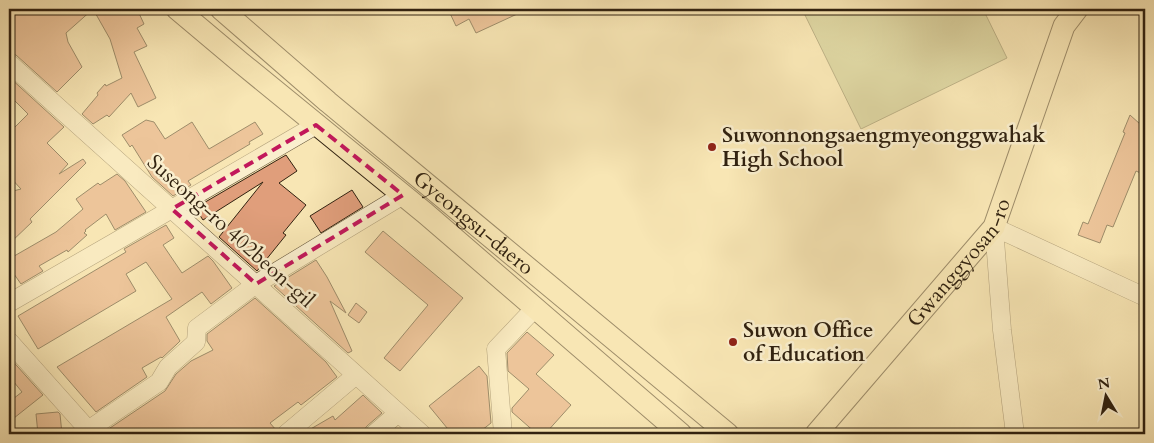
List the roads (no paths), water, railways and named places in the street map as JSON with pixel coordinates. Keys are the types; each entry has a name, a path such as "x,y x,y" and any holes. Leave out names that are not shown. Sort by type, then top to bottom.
{"main road":[{"name":"Gyeongsu-daero","path":"177,9 403,195 681,434"},
{"name":"Gyeongsu-daero","path":"221,9 328,102 728,434"},
{"name":"Gwanggyosan-ro","path":"816,434 994,227 1064,26 1077,9"}],"street":[{"name":"Suseong-ro 402beon-gil","path":"9,62 422,434"},
{"path":"9,303 316,124"},
{"path":"9,341 90,432 159,382 168,367 196,342 197,328 256,284 403,195"},
{"path":"1015,434 1002,330 994,227 1145,297"},
{"path":"503,434 496,349 535,308"},
{"path":"286,434 356,375"},
{"path":"374,434 398,413"}],"place":[{"name":"Suwonnongsaengmyeonggwahak High School","path":"712,147"},
{"name":"Suwon Office of Education","path":"733,342"}]}
